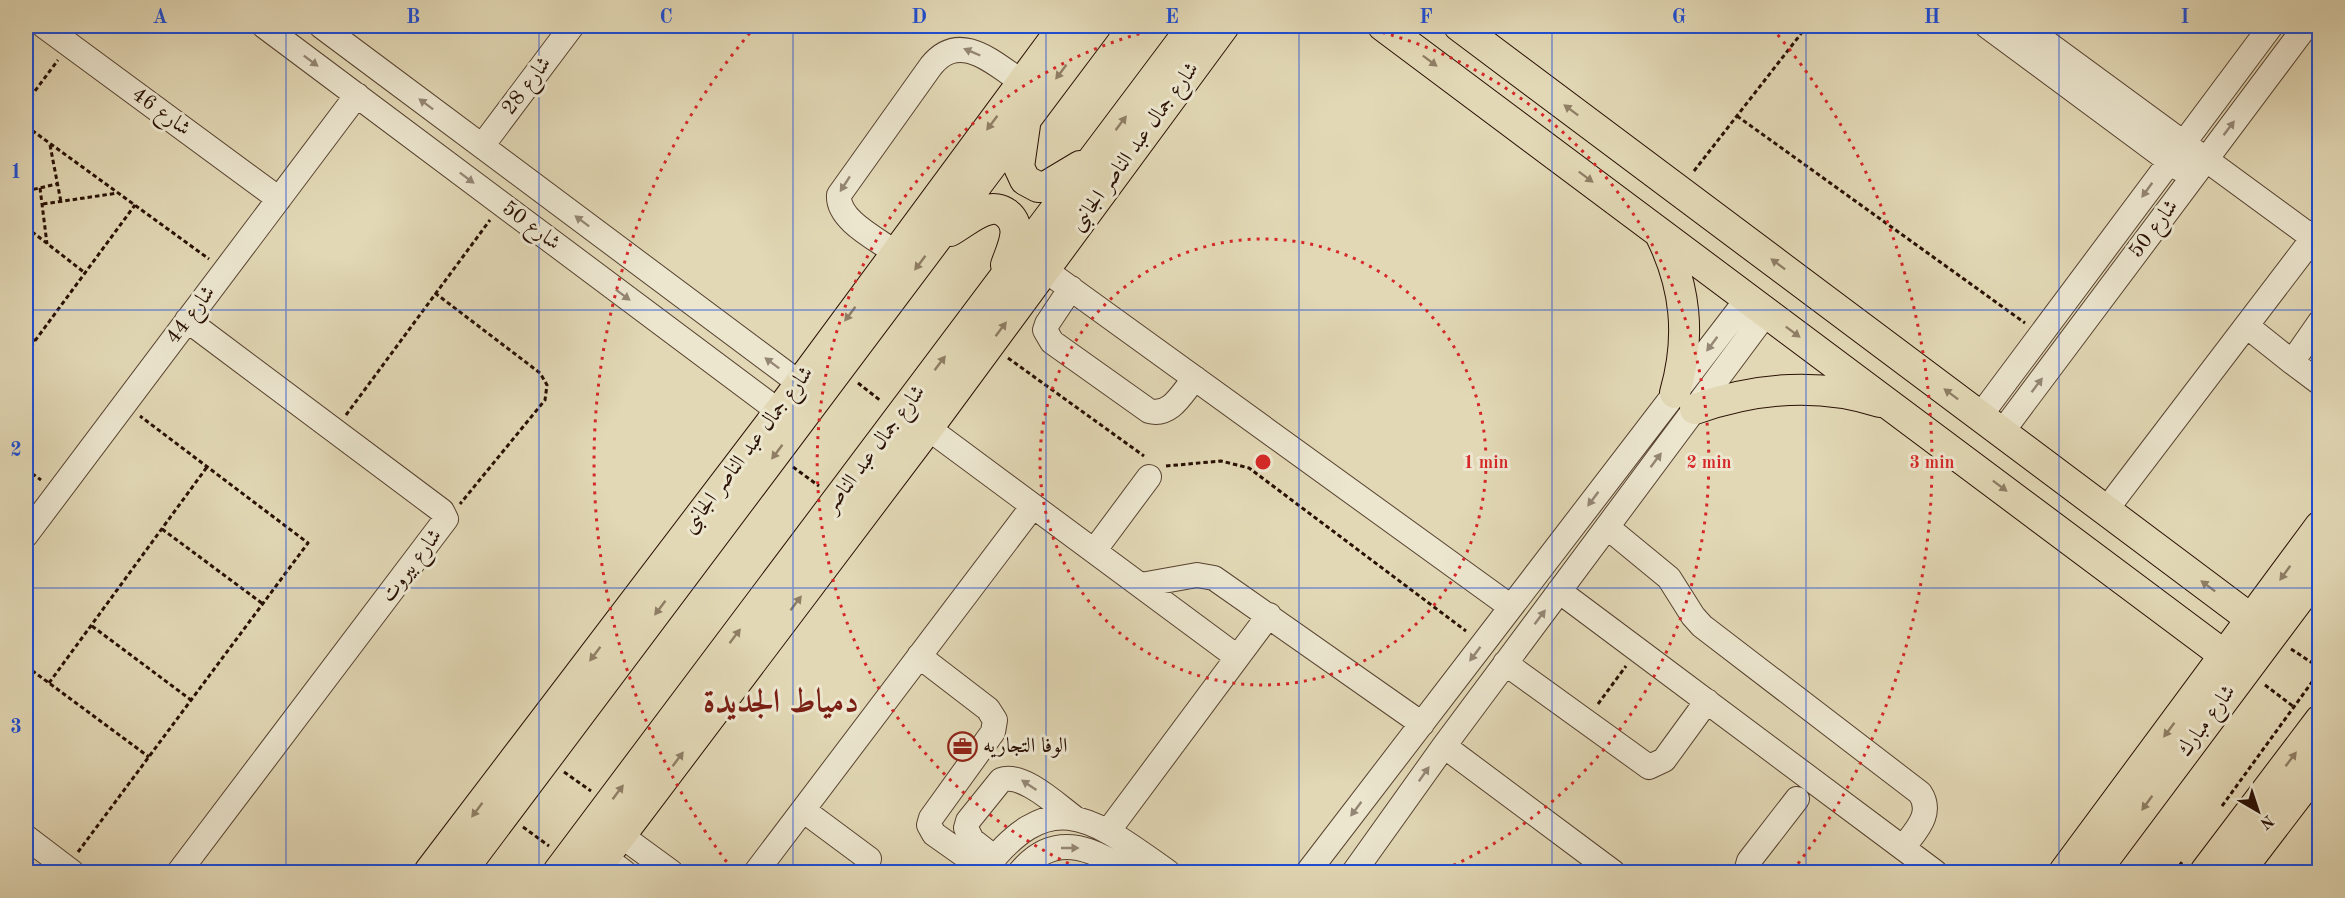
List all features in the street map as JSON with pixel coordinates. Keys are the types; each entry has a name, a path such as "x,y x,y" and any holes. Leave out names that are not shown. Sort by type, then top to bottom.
{"main road":[{"name":"شارع جمال عبد الناصر الجانبى","path":"429,873 788,419 896,253 1064,26"},
{"path":"809,390 840,369 1096,26"},
{"name":"شارع جمال عبد الناصر","path":"595,848 837,500 879,468 900,416 1193,26"},
{"name":"شارع جمال عبد الناصر الجانبى","path":"595,848 879,468 928,428 1224,26"},
{"path":"1383,26 2235,662"},
{"path":"1459,26 2253,620"},
{"path":"1026,119 1019,167 1025,180 1031,184 1045,187 1052,185 1098,153"},
{"path":"938,238 986,210 1001,210 1008,214 1016,227 1016,235 999,285"},
{"path":"1658,231 1676,269 1684,310 1685,401 1794,389 1845,393 1893,407"},
{"path":"461,873 776,454 788,419"},
{"path":"2064,873 2235,662 2253,620 2319,526"},
{"path":"2201,637 2221,641 2231,636 2237,626 2253,620 2319,571"},
{"name":"شارع مبارك","path":"2096,873 2235,662"},
{"path":"2196,864 2312,719"},
{"path":"2239,873 2319,766"}],"street":[{"name":"شارع 46","path":"44,26 279,199"},
{"name":"شارع 50","path":"264,26 788,419"},
{"name":"شارع 50","path":"321,26 809,390"},
{"name":"شارع 28","path":"482,146 572,26"},
{"path":"1987,26 2199,169 2316,233 2248,327 2106,510"},
{"path":"2024,26 2175,152"},
{"name":"شارع 50","path":"1991,424 2041,334 2271,26"},
{"name":"شارع 50","path":"1991,424 2199,169 2306,26"},
{"path":"896,253 846,216 839,206 839,195 936,59 952,50 971,49 1022,82"},
{"name":"شارع 44","path":"26,535 357,95"},
{"path":"1045,270 1511,607"},
{"path":"1071,288 1047,324 1046,330 1052,342 1149,411 1156,413 1171,408 1195,378"},
{"path":"1308,873 1511,607 1685,401 1757,305"},
{"name":"شارع بيروت","path":"179,873 444,524 446,516 188,320"},
{"path":"2292,362 2319,322"},
{"path":"2248,327 2319,383"},
{"path":"1353,873 1607,526 1685,401"},
{"path":"928,428 1238,657"},
{"path":"1094,551 1153,468"},
{"path":"756,873 1034,506"},
{"path":"1607,526 1669,578 1689,611 1702,626 1920,793 1926,805 1924,819 1903,848"},
{"path":"1141,585 1205,575 1223,582 1422,724"},
{"path":"1559,591 1935,873"},
{"path":"1109,830 1269,615"},
{"path":"919,656 988,710 995,720 993,732 928,825 934,834 988,867"},
{"path":"1505,663 1643,765 1654,766 1664,760 1707,701"},
{"path":"1444,746 1613,873"},
{"path":"988,867 966,828 968,821 1001,780 1008,778 1021,780 1076,819 1109,830 1168,873"},
{"path":"1747,872 1749,861 1797,799"},
{"path":"803,810 869,859"},
{"path":"988,867 1010,839 1030,826 1053,819 1076,819"},
{"path":"26,837 69,870"},
{"path":"1020,873 1041,854 1071,847 1092,850 1127,873"},
{"path":"595,848 671,873"}],"path":[{"path":"1679,190 1807,26"},
{"path":"26,103 70,44"},
{"path":"1737,116 2041,334"},
{"path":"26,126 225,270"},
{"path":"50,144 61,202"},
{"path":"26,191 57,184"},
{"path":"40,188 47,244"},
{"path":"43,204 118,193"},
{"path":"334,430 502,204"},
{"path":"26,353 135,205"},
{"path":"26,227 85,273"},
{"path":"435,293 540,373 547,385 544,400 444,524"},
{"path":"26,334 34,341"},
{"path":"989,345 1153,468 1221,461 1249,468 1483,643"},
{"path":"840,369 900,416"},
{"path":"69,870 149,757 308,542 124,405"},
{"path":"776,454 837,500"},
{"path":"49,684 207,467"},
{"path":"162,529 263,604"},
{"path":"2218,812 2312,719 2319,670 2253,620"},
{"path":"92,626 191,700"},
{"path":"1584,722 1638,650"},
{"path":"2235,662 2312,719"},
{"path":"26,666 149,757"},
{"path":"546,759 595,848"},
{"path":"505,814 595,848"},
{"path":"2175,873 2196,864"}],"place":[{"name":"الوفا التجاريه","path":"962,746"}],"district":[{"name":"دمياط الجديدة","path":"781,703"}]}
